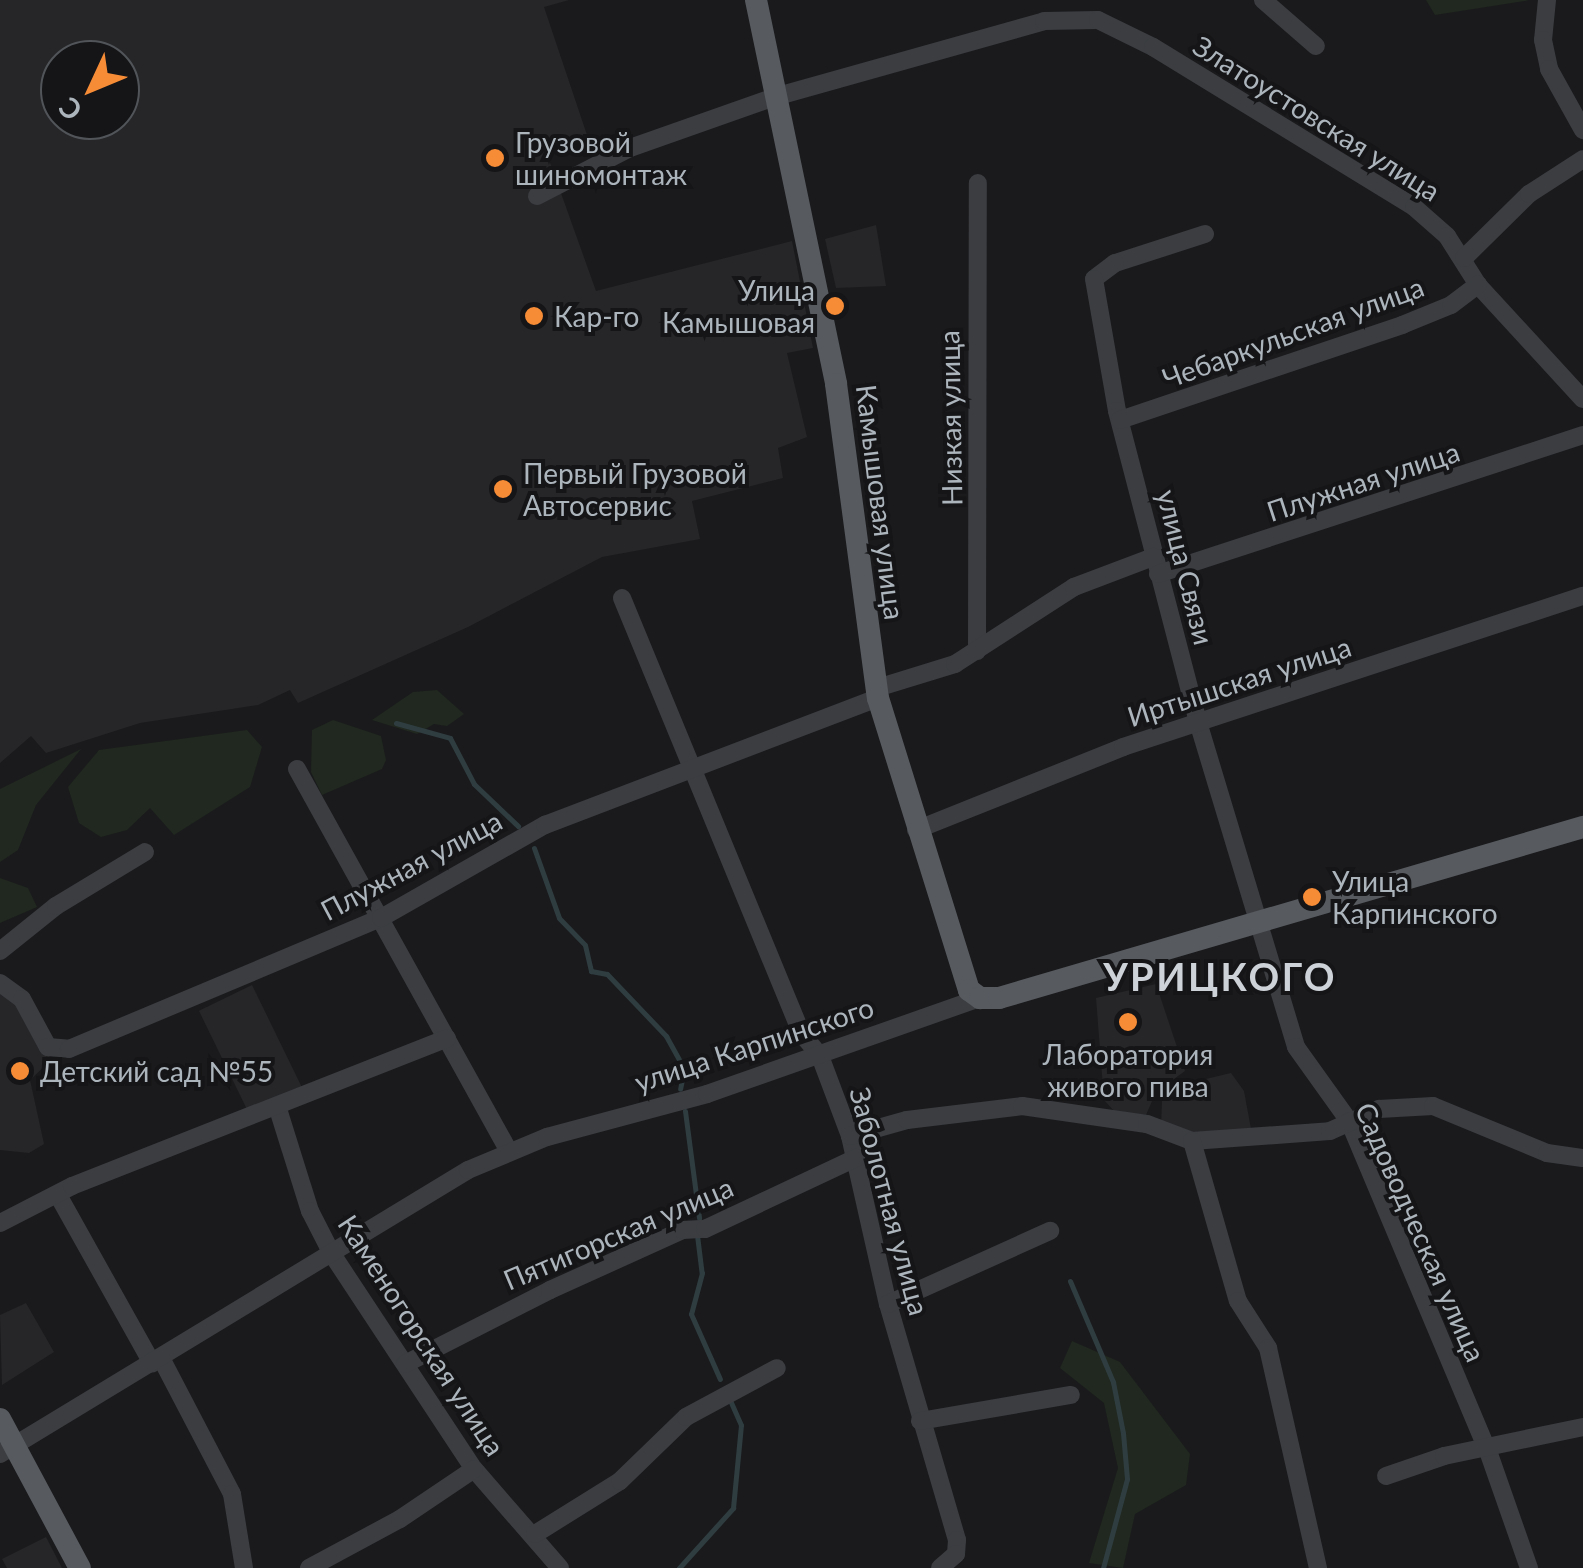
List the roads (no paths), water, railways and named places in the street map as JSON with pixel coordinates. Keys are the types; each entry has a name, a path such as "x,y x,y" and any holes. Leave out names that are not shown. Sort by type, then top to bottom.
{"main road":[{"name":"Камышовая улица","path":"756,0 848,454 877,693 962,979 980,998"},
{"name":"улица Карпинского","path":"980,998 1583,827"},
{"path":"0,1419 7,1450 80,1568"}],"street":[{"path":"1262,0 1316,46"},
{"path":"1547,0 1543,40 1549,69 1583,130"},
{"name":"Златоустовская улица","path":"537,196 630,148 778,96 1044,20 1098,20 1154,47 1414,207 1464,258 1478,284 1583,399"},
{"path":"1464,258 1528,194 1583,159"},
{"name":"Низкая улица","path":"977,651 978,183"},
{"name":"улица Связи","path":"1205,234 1116,263 1094,280 1120,420 1156,566 1256,922"},
{"name":"Чебаркульская улица","path":"1120,420 1402,326 1451,305 1478,284"},
{"path":"1128,448 1146,414"},
{"name":"Плужная улица","path":"0,983 22,1000 56,1052 381,918 545,826 929,675 977,651 1074,587 1156,566 1583,436"},
{"name":"Иртышская улица","path":"916,830 1198,722 1583,596"},
{"name":"Заболотная улица","path":"622,598 801,1033 820,1056 850,1136 888,1304 957,1540 956,1554 940,1568"},
{"path":"297,770 509,1152"},
{"path":"0,950 56,906 146,852"},
{"name":"Садоводческая улица","path":"1256,922 1296,1047 1349,1121 1488,1451 1530,1568"},
{"name":"улица Карпинского","path":"7,1450 509,1152 820,1056 980,998"},
{"path":"0,1222 446,1038"},
{"path":"850,1136 908,1120 1022,1106 1146,1124 1192,1140 1330,1131 1379,1109 1433,1106 1548,1153 1583,1158"},
{"name":"Каменогорская улица","path":"278,1109 310,1211 332,1254 474,1469 535,1534 560,1568"},
{"path":"1192,1140 1238,1301 1268,1348 1318,1568"},
{"name":"Пятигорская улица","path":"405,1364 550,1290 684,1230 705,1229 856,1158"},
{"path":"58,1195 232,1494 244,1568"},
{"path":"888,1304 1050,1231"},
{"path":"535,1534 620,1482 686,1417 778,1368"},
{"path":"920,1421 1071,1394"},
{"path":"1386,1476 1444,1456 1488,1451 1583,1427"},
{"path":"309,1568 400,1519 474,1469"}],"waterway":[{"path":"396,723 450,738 474,784 518,826"},
{"path":"534,848 559,918 585,945 591,971 607,974 666,1036 684,1069 680,1089"},
{"path":"685,1111 699,1218"},
{"path":"697,1235 702,1273 691,1314 720,1379"},
{"path":"1070,1281 1113,1382 1123,1433 1127,1479 1103,1568"},
{"path":"679,1568 733,1508 741,1425 730,1400"}],"place":[{"name":"Грузовой шиномонтаж","path":"495,158"},
{"name":"Улица Камышовая","path":"835,306"},
{"name":"Кар-го","path":"534,316"},
{"name":"Первый Грузовой Автосервис","path":"503,489"},
{"name":"Улица Карпинского","path":"1312,897"},
{"name":"Лаборатория живого пива","path":"1128,1022"},
{"name":"Детский сад №55","path":"20,1071"}],"district":[{"name":"УРИЦКОГО","path":"1220,977"}]}
